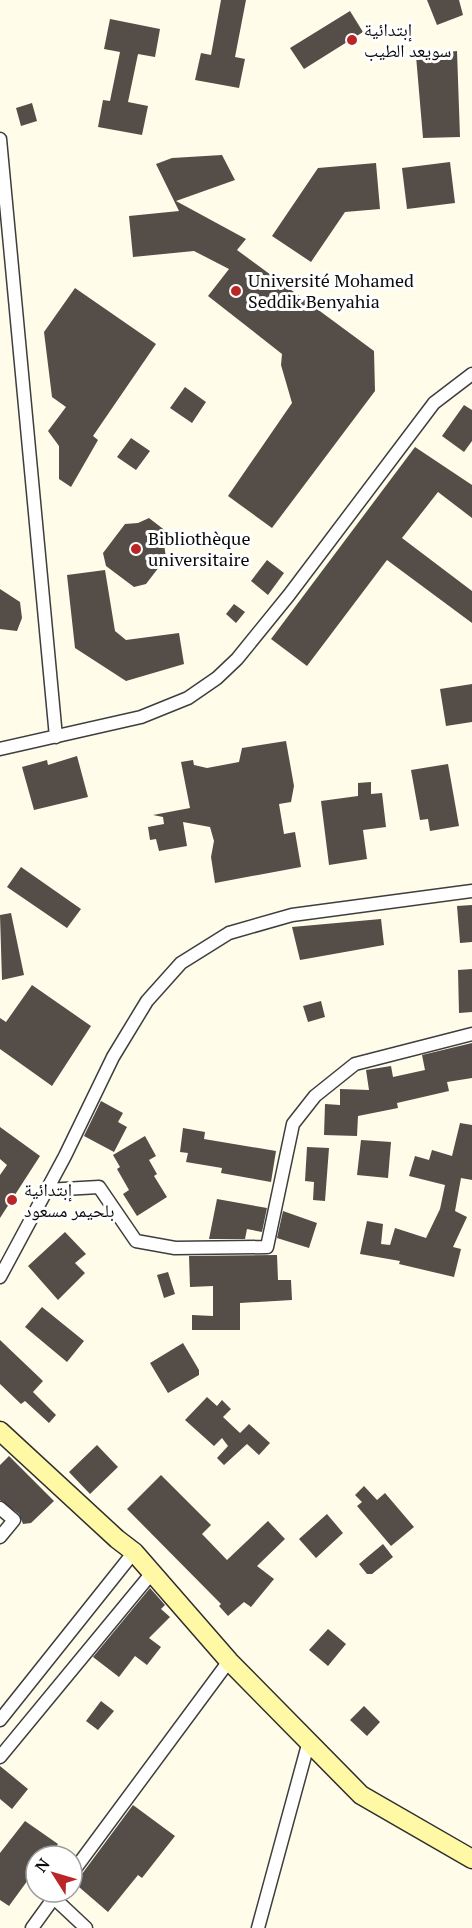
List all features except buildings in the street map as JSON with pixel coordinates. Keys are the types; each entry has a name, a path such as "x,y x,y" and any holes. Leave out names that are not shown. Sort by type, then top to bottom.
{"main road":[{"path":"2,1438 134,1552 229,1661 361,1795 472,1860"}],"street":[{"path":"0,139 56,737"},
{"path":"0,749 152,714 195,694 217,678 237,659 289,595 434,403 472,374"},
{"path":"0,1277 90,1100 137,1017 165,978 186,959 229,933 292,915 472,891"},
{"path":"46,1190 99,1187 136,1241 175,1248 267,1247 293,1124 315,1096 355,1064 472,1034"},
{"path":"0,1508 14,1520 0,1537"},
{"path":"0,1720 134,1552"},
{"path":"0,1757 151,1574"},
{"path":"84,1857 229,1661"},
{"path":"258,1928 309,1741"},
{"path":"32,1928 49,1904"},
{"path":"64,1904 86,1928"}],"place":[{"name":"إبتدائية سويعد الطيب","path":"352,40"},
{"name":"Université Mohamed Seddik Benyahia","path":"236,291"},
{"name":"Bibliothèque universitaire","path":"136,549"},
{"name":"إبتدائية بلحيمر مسعود","path":"12,1200"}]}
